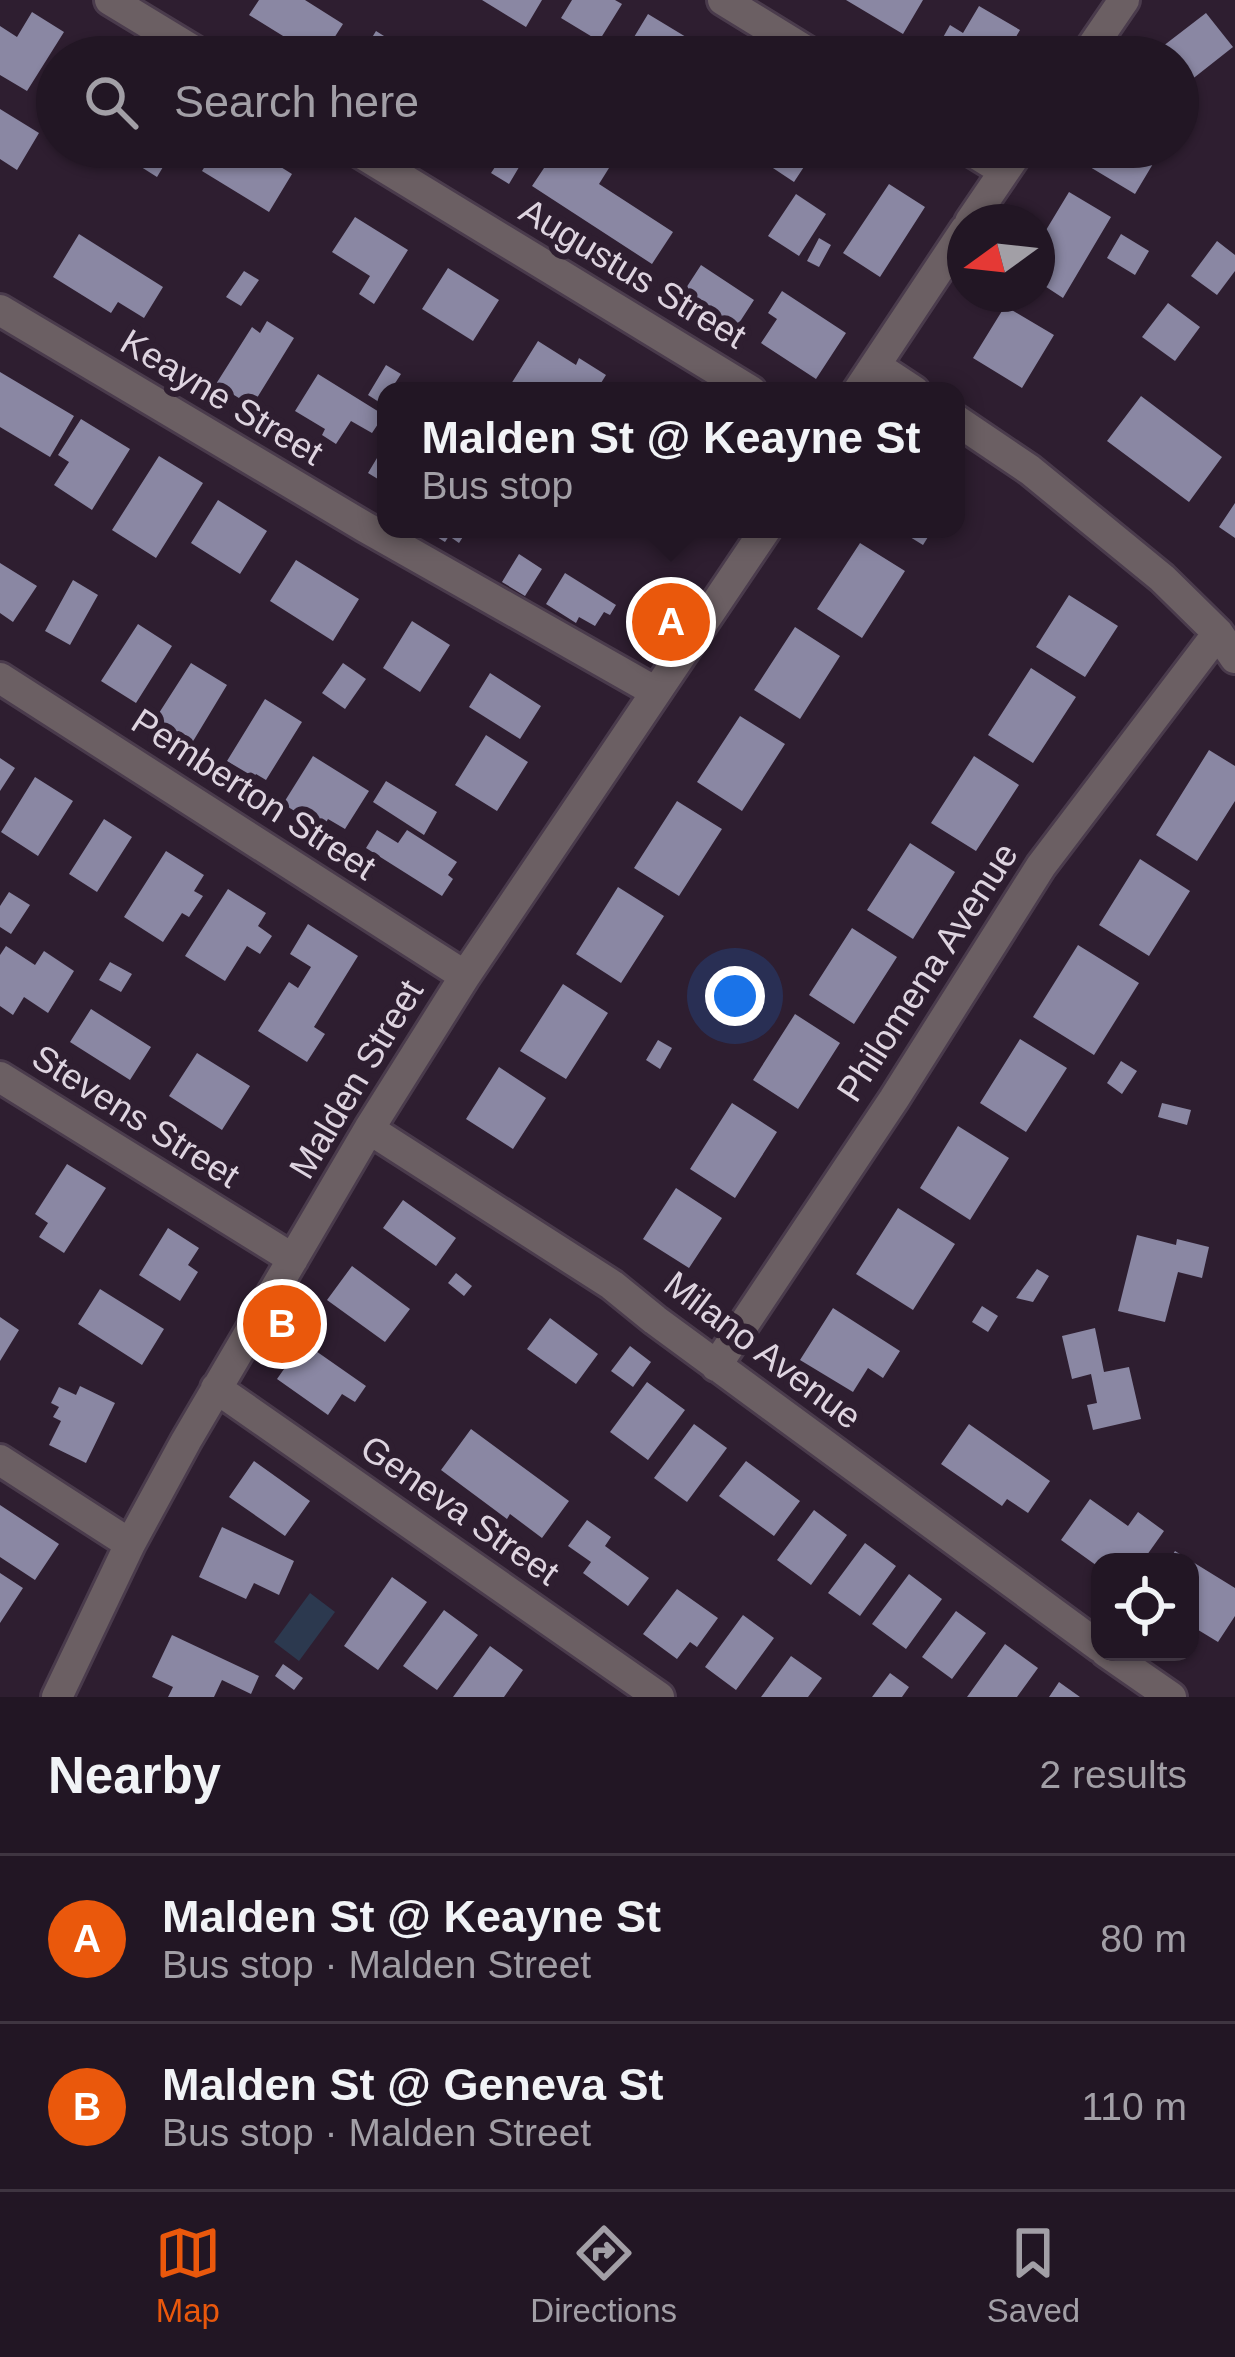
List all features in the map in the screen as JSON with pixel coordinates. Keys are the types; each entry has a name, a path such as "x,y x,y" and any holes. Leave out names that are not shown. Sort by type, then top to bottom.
{"street":[{"path":"110,0 169,36"},
{"path":"722,0 781,36"},
{"path":"1099,36 1124,0"},
{"name":"Augustus Street","path":"385,168 736,382"},
{"path":"982,204 1006,168"},
{"path":"867,378 947,257"},
{"name":"Keayne Street","path":"0,310 377,534"},
{"path":"965,426 1030,470 1162,578 1227,645"},
{"name":"Keayne Street","path":"384,538 656,692"},
{"name":"Malden Street","path":"57,1697 130,1544 369,1129 465,976 760,538"},
{"name":"Philomena Avenue","path":"716,1366 894,1099 1041,866 1227,645"},
{"name":"Pemberton Street","path":"0,678 465,976"},
{"name":"Stevens Street","path":"0,1077 293,1259"},
{"name":"Milano Avenue","path":"369,1129 612,1285 1091,1641"},
{"name":"Geneva Street","path":"216,1388 659,1697"},
{"path":"0,1460 130,1544"},
{"name":"Milano Avenue","path":"1119,1661 1171,1697"}],"water":[{"path":"310,1593 335,1612 299,1661 274,1642"}],"building":[{"path":"259,0 305,0 343,24 335,36 283,36 249,15"},
{"path":"482,0 542,0 526,27"},
{"path":"572,0 622,4 602,36 591,36 561,18"},
{"path":"846,0 923,0 903,34"},
{"path":"979,6 1020,30 1016,36 944,36 950,25 963,33"},
{"path":"32,12 64,32 61,36 36,36 36,77 27,91 0,75 0,26 17,37"},
{"path":"1206,13 1233,47 1199,74 1199,36 1176,36"},
{"path":"648,14 684,36 635,36"},
{"path":"0,109 36,131 36,138 17,170 0,159"},
{"path":"282,168 292,174 269,212 202,171"},
{"path":"494,168 519,168 509,184 491,173"},
{"path":"544,168 609,168 599,184 673,232 652,264 532,186"},
{"path":"773,168 803,168 794,182"},
{"path":"1092,168 1150,168 1135,194"},
{"path":"889,184 925,207 880,277 843,253"},
{"path":"1069,192 1111,217 1063,298 1055,293 1055,215"},
{"path":"796,194 826,214 799,256 768,236"},
{"path":"355,217 408,250 374,304 359,294 370,276 332,252"},
{"path":"79,234 163,287 144,318 118,302 111,313 53,277"},
{"path":"1121,234 1149,251 1135,275 1107,258"},
{"path":"819,238 831,245 819,267 807,261"},
{"path":"1217,241 1235,255 1235,271 1217,295 1191,276"},
{"path":"701,265 754,300 728,340 675,305"},
{"path":"448,268 499,300 473,341 422,309"},
{"path":"244,271 259,280 241,306 226,297"},
{"path":"782,291 846,333 816,379 761,343 777,319 768,313"},
{"path":"1168,303 1200,327 1175,361 1142,337"},
{"path":"1001,312 1015,312 1054,335 1022,388 973,358"},
{"path":"267,321 294,338 252,406 216,384 252,327 260,333"},
{"path":"538,341 576,365 579,358 606,375 602,382 512,382"},
{"path":"386,365 401,374 396,382 377,382 377,401 368,395"},
{"path":"0,372 74,416 50,457 0,427"},
{"path":"318,374 377,411 377,426 372,433 351,421 336,444 322,435 325,429 295,411"},
{"path":"1141,396 1222,457 1189,502 1107,441"},
{"path":"81,419 130,449 92,510 54,485 69,462 58,455"},
{"path":"159,456 203,483 156,558 112,530"},
{"path":"377,458 377,478 368,473"},
{"path":"218,500 267,531 240,574 191,543"},
{"path":"1235,503 1235,538 1219,527"},
{"path":"860,543 905,571 862,638 817,609"},
{"path":"519,554 542,569 525,596 502,582"},
{"path":"296,560 359,599 333,641 270,601"},
{"path":"0,563 37,586 13,622 0,613"},
{"path":"565,573 616,605 610,615 604,612 595,626 579,617 576,623 546,604"},
{"path":"73,580 98,595 70,645 45,631"},
{"path":"1069,595 1118,626 1085,677 1036,647"},
{"path":"412,621 450,645 420,692 383,668"},
{"path":"138,624 172,646 136,703 101,681"},
{"path":"795,627 840,656 800,719 754,690"},
{"path":"191,663 227,685 192,743 152,724"},
{"path":"343,663 366,679 345,709 322,693"},
{"path":"1031,668 1076,697 1033,763 988,735"},
{"path":"490,673 541,706 520,739 469,707"},
{"path":"265,699 302,722 266,780 227,761"},
{"path":"740,716 785,744 742,811 697,782"},
{"path":"486,735 528,762 497,811 455,785"},
{"path":"1209,750 1235,766 1235,801 1197,861 1156,835"},
{"path":"313,756 369,791 345,829 328,819 323,828 283,804"},
{"path":"974,756 1019,785 976,851 931,823"},
{"path":"0,758 15,768 0,791"},
{"path":"35,777 73,801 38,856 1,832"},
{"path":"386,781 437,812 424,835 373,802"},
{"path":"677,801 722,829 679,896 634,868"},
{"path":"104,819 132,837 97,892 69,874"},
{"path":"377,830 398,843 407,830 457,862 442,896 366,848"},
{"path":"910,843 955,872 913,939 867,910"},
{"path":"166,851 204,875 194,891 203,896 189,917 182,913 163,942 124,917"},
{"path":"1140,859 1190,891 1149,956 1099,925"},
{"path":"618,887 664,916 621,983 576,954"},
{"path":"228,889 266,913 258,926 272,936 260,954 247,946 225,981 185,956"},
{"path":"9,892 30,905 11,934 0,927 0,906"},
{"path":"308,924 358,956 314,1027 325,1034 307,1062 258,1031 289,982 298,988 311,967 290,954"},
{"path":"852,928 897,957 854,1024 809,995"},
{"path":"1078,945 1139,983 1094,1055 1033,1017"},
{"path":"6,946 35,965 44,951 74,971 48,1013 24,997 13,1015 0,1006 0,955"},
{"path":"110,962 132,974 121,992 99,980"},
{"path":"563,984 608,1013 566,1079 520,1051"},
{"path":"91,1009 151,1047 130,1080 70,1042"},
{"path":"795,1014 840,1043 798,1109 753,1080"},
{"path":"1020,1039 1067,1068 1026,1132 980,1103"},
{"path":"658,1040 672,1048 660,1069 646,1060"},
{"path":"197,1053 250,1086 222,1130 169,1096"},
{"path":"1121,1061 1137,1071 1122,1094 1107,1083"},
{"path":"499,1067 546,1098 513,1149 466,1119"},
{"path":"732,1103 777,1132 735,1198 690,1169"},
{"path":"1162,1103 1191,1110 1187,1125 1158,1117"},
{"path":"958,1126 1009,1158 970,1220 920,1188"},
{"path":"67,1164 106,1188 64,1253 39,1237 48,1223 35,1214"},
{"path":"676,1188 722,1218 689,1268 643,1239"},
{"path":"403,1200 456,1238 436,1266 383,1228"},
{"path":"898,1208 955,1244 913,1310 856,1274"},
{"path":"168,1228 199,1248 188,1265 198,1272 180,1301 139,1275"},
{"path":"1137,1235 1209,1247 1202,1278 1178,1272 1165,1322 1118,1311"},
{"path":"352,1266 410,1309 385,1342 327,1300"},
{"path":"1037,1269 1049,1276 1033,1302 1016,1298"},
{"path":"456,1273 472,1286 464,1296 448,1283"},
{"path":"100,1289 164,1329 142,1365 78,1324"},
{"path":"982,1306 998,1316 988,1332 972,1322"},
{"path":"833,1308 900,1351 883,1378 868,1368 853,1392 800,1360"},
{"path":"0,1317 19,1330 0,1361"},
{"path":"550,1318 598,1354 576,1384 527,1349"},
{"path":"1095,1328 1104,1372 1129,1367 1141,1419 1093,1430 1087,1405 1097,1403 1091,1374 1072,1379 1062,1336"},
{"path":"303,1342 366,1386 355,1402 342,1394 328,1415 277,1379"},
{"path":"630,1346 651,1362 633,1387 611,1371"},
{"path":"647,1382 685,1410 648,1460 610,1432"},
{"path":"80,1386 115,1403 86,1463 49,1445 61,1421 53,1417 59,1407 51,1403 59,1387 76,1395"},
{"path":"694,1424 727,1448 687,1502 654,1478"},
{"path":"969,1424 1050,1481 1028,1513 1007,1499 1002,1506 941,1464"},
{"path":"471,1429 569,1501 542,1538 510,1514 507,1519 441,1470"},
{"path":"254,1461 310,1501 285,1536 229,1497"},
{"path":"746,1461 800,1501 774,1536 719,1496"},
{"path":"1090,1499 1128,1526 1138,1512 1164,1531 1148,1553 1091,1553 1091,1562 1061,1540"},
{"path":"0,1505 59,1544 35,1580 0,1557"},
{"path":"814,1510 847,1535 811,1585 777,1560"},
{"path":"587,1520 611,1537 605,1546 649,1578 628,1606 583,1573 591,1562 568,1546"},
{"path":"222,1527 294,1561 279,1595 254,1583 246,1599 199,1577"},
{"path":"865,1543 896,1566 860,1616 828,1593"},
{"path":"1199,1566 1235,1588 1235,1616 1218,1642 1199,1630"},
{"path":"0,1573 23,1588 0,1623"},
{"path":"909,1574 942,1599 906,1649 872,1624"},
{"path":"392,1577 427,1602 378,1670 344,1646"},
{"path":"677,1589 718,1618 697,1647 690,1642 677,1659 643,1634"},
{"path":"444,1610 478,1635 437,1690 403,1666"},
{"path":"956,1611 986,1633 952,1679 922,1657"},
{"path":"743,1615 774,1638 736,1690 705,1667"},
{"path":"172,1635 259,1676 251,1694 222,1680 214,1697 168,1697 173,1687 152,1677"},
{"path":"1005,1644 1038,1668 1017,1697 967,1697"},
{"path":"490,1646 523,1670 504,1697 453,1697"},
{"path":"791,1656 822,1678 808,1697 761,1697"},
{"path":"283,1664 303,1678 294,1690 275,1676"},
{"path":"890,1673 909,1687 902,1697 872,1697"},
{"path":"1059,1682 1080,1697 1049,1697"}],"place":[{"name":"Malden St @ Keayne St","path":"671,622"},
{"name":"Malden St @ Geneva St","path":"282,1324"}]}
